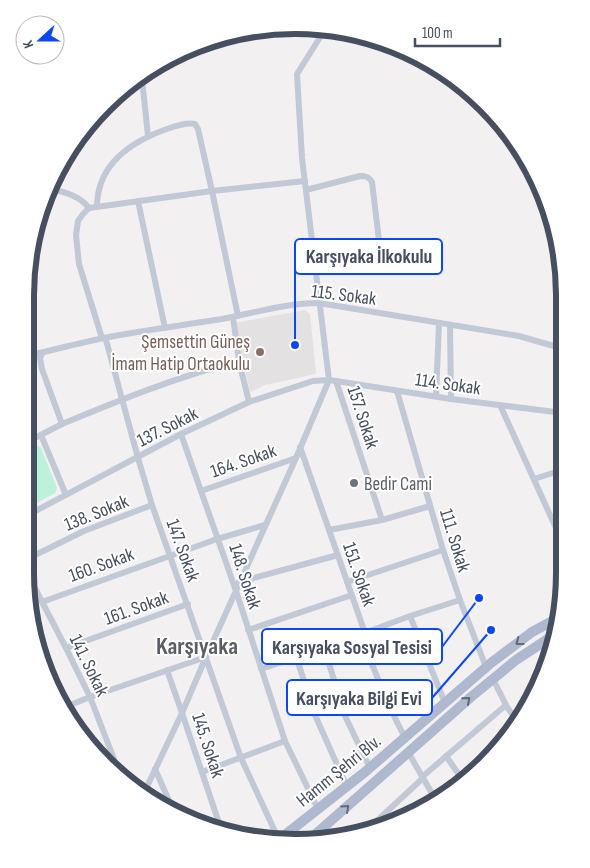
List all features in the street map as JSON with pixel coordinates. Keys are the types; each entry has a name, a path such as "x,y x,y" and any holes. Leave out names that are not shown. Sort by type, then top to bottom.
{"main road":[{"name":"Hamm Şehri Blv.","path":"288,834 370,768 486,667 532,632 551,622"},
{"name":"Hamm Şehri Blv.","path":"317,833 493,679 516,660 547,639"}],"street":[{"name":"157. Sokak","path":"321,35 297,74 302,158 319,303 332,380 382,520"},
{"path":"142,83 148,136"},
{"path":"97,207 100,186 105,174 127,149 148,136 172,127 189,123 196,126 212,191 235,316 240,361 249,402"},
{"path":"306,190 360,176 368,177 372,182 380,249"},
{"path":"56,190 75,197 89,208 212,191 305,181"},
{"path":"138,201 165,328"},
{"name":"147. Sokak","path":"89,208 80,218 76,230 79,264 101,335 106,340 152,505 241,758 276,834"},
{"name":"115. Sokak","path":"34,354 104,338 302,303 319,303 519,336 556,347"},
{"path":"436,396 439,323"},
{"path":"450,325 451,399"},
{"path":"43,352 40,358 42,369 62,424"},
{"path":"34,438 62,424 121,399 212,368 240,361"},
{"path":"146,787 182,713 300,447 332,380"},
{"name":"114. Sokak","path":"332,380 451,399 556,412"},
{"name":"137. Sokak","path":"34,512 181,434 249,402 313,381 332,380"},
{"name":"111. Sokak","path":"396,390 443,550 486,667"},
{"path":"500,405 534,479 556,519"},
{"name":"148. Sokak","path":"181,434 236,591 285,741 318,809"},
{"path":"41,435 66,495"},
{"name":"151. Sokak","path":"300,447 365,633 367,652 389,706 405,738"},
{"name":"164. Sokak","path":"200,491 296,458"},
{"path":"534,479 556,472"},
{"name":"138. Sokak","path":"34,556 84,531 152,505"},
{"path":"329,530 382,520 430,506"},
{"name":"160. Sokak","path":"42,602 170,555 265,525"},
{"path":"347,582 443,550"},
{"path":"240,582 338,555"},
{"name":"141. Sokak","path":"34,586 90,697 115,763"},
{"path":"248,630 352,595"},
{"path":"261,669 460,600"},
{"name":"161. Sokak","path":"66,648 188,604"},
{"path":"410,616 445,703"},
{"path":"324,648 346,718 370,768"},
{"path":"70,705 206,656"},
{"path":"296,656 315,716 347,787"},
{"name":"145. Sokak","path":"167,670 219,822"},
{"path":"493,679 513,716"},
{"path":"377,821 446,756 506,705"},
{"path":"202,772 285,741"},
{"path":"408,752 433,795"},
{"path":"446,756 459,775"},
{"path":"155,769 170,802"}],"shaded area":[{"path":"305,310 310,314 316,374 265,385 250,392 235,323"},
{"path":"332,827 336,831 329,832 326,832"}],"green space":[{"path":"37,445 41,448 57,488 55,493 34,505 34,446"}],"place":[{"name":"Karşıyaka İlkokulu","path":"295,345"},
{"name":"Şemsettin Güneş İmam Hatip Ortaokulu","path":"260,352"},
{"name":"Bedir Cami","path":"354,483"},
{"name":"Karşıyaka Sosyal Tesisi","path":"479,598"},
{"name":"Karşıyaka Bilgi Evi","path":"491,630"}],"district":[{"name":"Karşıyaka","path":"197,646"}]}
